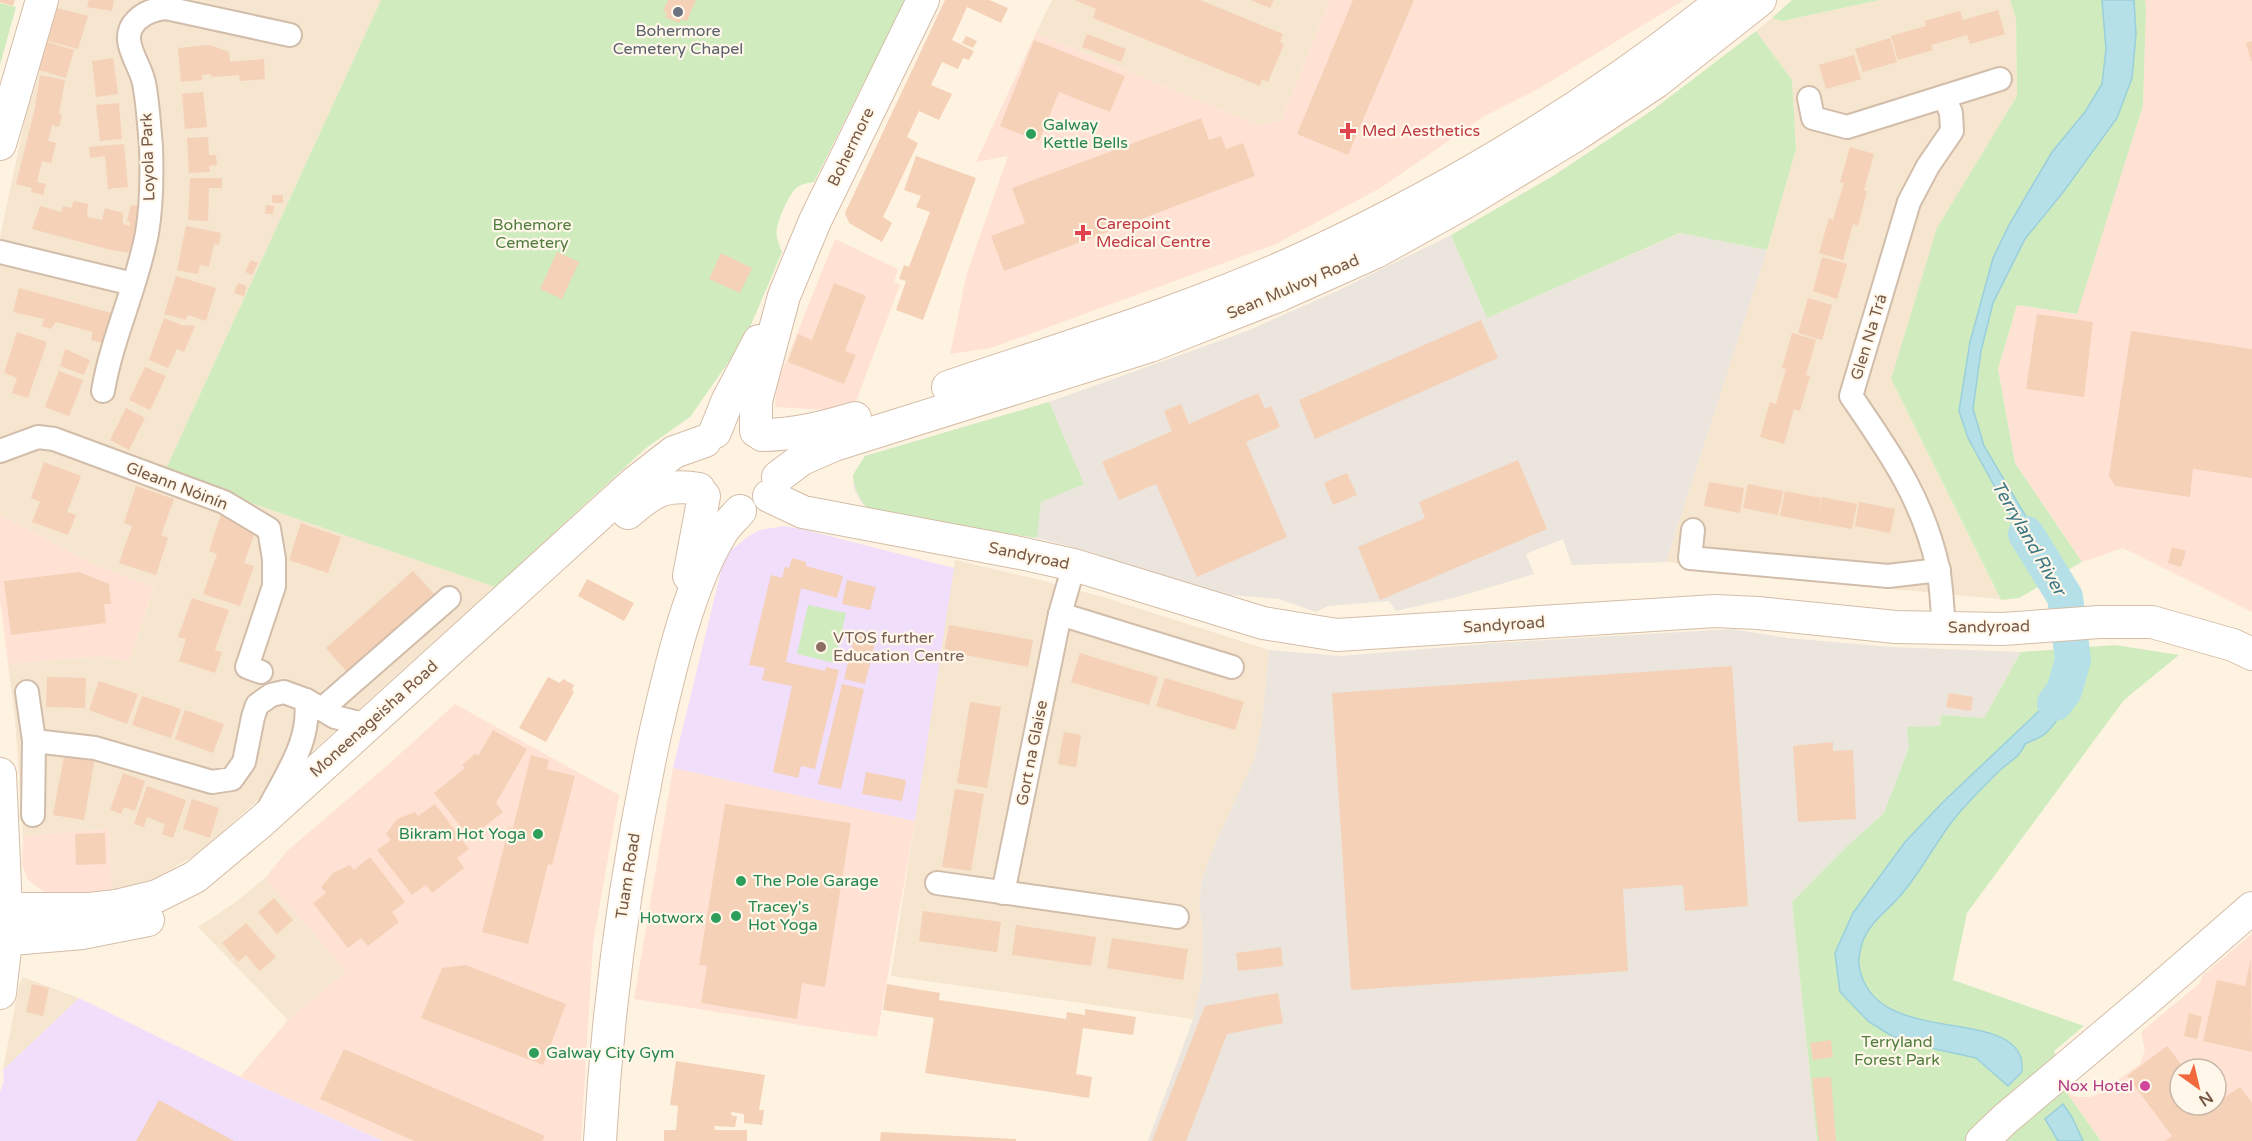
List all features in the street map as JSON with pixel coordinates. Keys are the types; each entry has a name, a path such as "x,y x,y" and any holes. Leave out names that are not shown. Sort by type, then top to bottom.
{"main road":[{"path":"0,144 42,0"},
{"name":"Bohermore","path":"710,436 784,296 815,221 922,0"},
{"name":"Sean Mulvoy Road","path":"759,433 780,435 814,430 872,412 1195,302 1309,256 1411,205 1488,161 1597,92 1665,45 1723,0"},
{"name":"Sean Mulvoy Road","path":"774,486 802,459 834,445 1150,346 1280,295 1376,252 1464,203 1576,135 1656,82 1760,0"},
{"name":"Bohermore","path":"759,433 756,401 784,296"},
{"path":"735,426 759,433 773,447 777,457 774,486 751,509 729,511 718,507 702,493 694,473 694,465 699,448 710,436 735,426"},
{"name":"Moneenageisha Road","path":"3,909 90,909 116,906 157,896 195,877 262,821 633,484 674,452 710,436"},
{"name":"Moneenageisha Road","path":"3,940 82,933 137,922 178,908 215,886 293,822 641,502 658,490 684,486 702,493"},
{"name":"Sandyroad","path":"774,486 803,512 1074,565 1263,623 1337,635 1714,611 1758,613 1896,627 2019,628 2099,622 2152,622 2233,645 2252,654"},
{"name":"Tuam Road","path":"686,615 690,567 702,493"},
{"name":"Tuam Road","path":"600,1141 613,975 631,853 664,697 686,615 706,565 723,531 740,511"},
{"path":"0,774 3,940 0,993"},
{"path":"1983,1141 2004,1120 2252,908"}],"street":[{"name":"Loyola Park","path":"103,391 108,363 147,233 152,175 144,83 129,45 129,31 145,13 166,8 290,35"},
{"path":"1809,98 1813,118 1847,127 2000,79"},
{"name":"Glen Na Trá","path":"1944,628 1939,570 1926,522 1900,468 1851,396 1909,202 1928,166 1952,131 1951,113 1945,98"},
{"path":"0,252 133,284"},
{"name":"Gleann Nóinín","path":"0,451 38,437 54,439 224,502 269,529 274,559 274,586 247,667 261,672"},
{"path":"1693,530 1690,558 1888,576 1939,570"},
{"name":"Gort na Glaise","path":"1004,893 1060,614 1074,565"},
{"path":"262,821 301,744 308,716 314,704 449,598"},
{"path":"1060,614 1232,667"},
{"path":"27,692 34,741 33,814"},
{"path":"34,741 95,748 212,782 232,779 244,762 257,705 271,695 284,692 314,704 343,720 368,725"},
{"path":"937,883 1177,917"}],"shaded area":[{"path":"58,0 381,0 164,473 495,587 199,853 152,880 112,890 109,829 23,836 15,719 8,664 103,656 129,662 154,588 95,565 0,515 0,237 30,95"},
{"path":"1052,0 1330,0 1281,121 1258,125 1036,33"},
{"path":"1330,0 1684,0 1540,88 1483,117 1382,187 1276,244 991,348 950,354 967,273 1008,156 976,162 1036,33 1258,125 1281,121"},
{"path":"1881,0 2010,0 2016,19 2017,96 1937,229 1891,379 2000,599 1860,586 1666,562 1767,250 1796,149 1792,80 1756,31 1772,18 1782,21"},
{"path":"2145,0 2252,0 2252,612 2123,548 2082,562 2015,463 1998,369 2017,305 2076,314 2143,106"},
{"path":"1681,233 1767,250 1666,562 1572,565 1563,539 1526,554 1534,574 1457,597 1396,611 1389,601 1328,606 1316,612 1279,599 1206,593 1092,552 1037,538 871,512 861,502 854,489 853,475 865,456 1049,402 1247,331 1337,291 1451,235 1487,318"},
{"path":"835,239 898,269 894,282 900,285 856,401 827,410 775,407 776,386"},
{"path":"0,515 95,565 154,587 129,662 103,656 8,664 0,600"},
{"name":"VTOS further Education Centre","path":"784,526 954,568 915,821 673,768 723,563 730,551 749,536 760,530"},
{"path":"955,560 1103,597 1269,650 1262,723 1254,760 1212,851 1202,879 1199,905 1203,932 1202,977 1193,1019 891,976"},
{"path":"1732,629 1787,638 1891,647 2021,652 1984,718 1941,715 1940,726 1909,747 1884,813 1846,847 1792,902 1817,1141 1148,1141 1193,1019 1202,977 1203,932 1199,905 1202,879 1212,851 1254,760 1262,723 1269,650 1341,656 1496,643"},
{"path":"455,704 619,795 593,944 581,1141 384,1141 240,1077 288,1020 346,971 265,878 287,851"},
{"path":"673,768 915,821 877,1037 634,999"},
{"path":"109,829 112,890 75,897 47,894 28,880 22,864 23,836"},
{"path":"265,878 346,971 288,1020 198,927 233,904"},
{"path":"2252,934 2252,1141 2101,1141 2067,1093 2077,1097 2090,1097 2098,1094 2140,1064 2145,1050 2141,1032 2200,983 2203,975"},
{"path":"23,977 79,998 3,1070 19,986"},
{"path":"79,998 240,1077 383,1141 0,1141 0,1092 4,1080 3,1070"}],"green space":[{"name":"Bohemore Cemetery","path":"381,0 905,0 814,182 796,188 784,207 777,231 782,252 746,337 690,417 646,448 495,587 164,473"},
{"path":"1792,0 1880,0 1782,21 1772,18"},
{"path":"2010,0 2145,0 2146,8 2143,106 2077,314 2017,305 1998,369 2015,463 2082,562 2019,598 2001,600 1891,379 1937,228 2017,96 2016,19"},
{"path":"0,3 16,7 0,65"},
{"path":"1756,31 1792,80 1796,149 1767,250 1680,233 1487,318 1451,235 1553,176 1654,109"},
{"path":"1049,402 1084,484 1041,502 1037,538 871,512 859,495 853,475 865,456"},
{"path":"808,605 846,613 835,663 797,654"},
{"name":"Terryland Forest Park","path":"2115,645 2179,655 2124,700 1967,913 1953,980 2084,1026 2054,1051 2067,1093 2101,1141 1817,1141 1792,902 1846,847 1884,813 1909,747 1907,727 1940,726 1941,715 1984,718 2021,652"}],"water":[{"path":"2102,0 2134,0 2136,34 2132,78 2117,118 2064,191 2025,239 1993,303 1981,351 1973,409 1984,446 2059,572 2046,580 1968,438 1959,411 1970,342 1993,258 2009,225 2052,152 2085,112 2102,84 2106,49"},
{"path":"2087,655 2071,696 2053,725 2044,735 2025,744 2017,756 1998,772 1960,812 1905,890 1868,931 1860,952 1859,965 1869,990 1887,1007 1911,1017 1991,1033 2010,1043 2021,1058 2022,1072 2008,1086 1976,1058 1892,1036 1869,1022 1840,992 1835,953 1853,913 1905,842 1942,803 2040,710 2058,685 2062,660"},
{"path":"2063,1104 2083,1141 2058,1141 2045,1119"}],"building":[{"path":"0,0 15,0 13,6 0,2"},
{"path":"89,0 114,0 112,11 87,7"},
{"name":"Bohermore Cemetery Chapel","path":"668,0 696,0 687,21 681,19 679,23 665,17 667,13 663,11"},
{"path":"945,0 989,0 1008,8 1001,23 967,7 952,40 974,51 969,60 963,58 958,69 942,62 931,85 952,94 939,120 919,111 907,137 918,143 883,217 892,223 882,242 849,223 845,213"},
{"path":"1075,0 1200,0 1283,34 1280,42 1284,44 1268,82 1262,79 1260,86 1093,18 1096,9"},
{"path":"1251,0 1274,0 1270,8"},
{"path":"1353,0 1414,0 1348,155 1297,134"},
{"path":"57,8 88,16 78,49 48,41"},
{"path":"1998,10 2005,34 1970,44 1967,35 1931,45 1933,50 1898,60 1891,36 1926,26 1925,21 1960,11 1963,20"},
{"path":"1087,34 1126,49 1121,62 1082,47"},
{"path":"966,36 977,41 973,48 962,43"},
{"path":"1890,38 1897,62 1863,72 1855,49"},
{"path":"1034,40 1125,76 1110,112 1059,92 1039,141 1000,126"},
{"path":"2252,41 2252,61 2251,61 2246,43"},
{"path":"47,42 74,50 66,78 39,70"},
{"path":"210,45 229,52 230,62 264,59 265,79 240,81 239,75 212,77 211,74 202,75 202,80 181,82 178,48"},
{"path":"1854,55 1861,79 1826,89 1819,65"},
{"path":"113,58 118,94 96,97 92,61"},
{"path":"40,75 65,80 59,127 52,125 48,141 56,143 51,163 42,161 37,182 46,184 43,195 31,192 32,188 16,184 35,108"},
{"path":"203,92 207,127 185,129 182,94"},
{"path":"119,103 122,139 100,141 96,105"},
{"path":"1201,118 1209,140 1221,136 1226,149 1243,143 1255,176 1004,271 991,236 1025,223 1012,188"},
{"path":"208,137 209,155 216,155 217,165 209,166 210,172 189,173 187,138"},
{"path":"124,144 128,187 108,189 105,156 90,158 89,147"},
{"path":"1850,147 1874,154 1864,190 1867,191 1858,226 1853,224 1843,260 1819,253 1829,218 1833,220 1844,183 1840,182"},
{"path":"916,156 976,178 923,320 896,310 906,281 899,279 904,265 909,267 930,212 916,207 921,196 904,190"},
{"path":"190,178 222,178 222,188 209,188 208,221 188,220"},
{"path":"272,195 283,195 283,203 272,203"},
{"path":"74,201 88,204 87,217 102,220 105,208 123,213 123,224 130,226 130,222 127,221 131,205 141,207 132,253 111,250 32,229 40,206 61,212 63,206 71,208"},
{"path":"266,205 274,206 273,214 265,214"},
{"path":"186,226 221,233 219,245 214,244 209,267 200,265 198,274 177,270"},
{"path":"557,252 579,262 562,299 540,289"},
{"path":"721,253 752,268 740,293 709,279"},
{"path":"1822,257 1847,264 1837,299 1813,291"},
{"path":"251,260 258,263 252,275 245,272"},
{"path":"176,276 216,288 206,321 188,315 186,320 164,314"},
{"path":"238,283 247,286 244,296 234,293"},
{"path":"834,283 866,296 845,351 856,355 844,384 788,362 798,334 812,340"},
{"path":"19,288 115,314 108,344 91,340 93,332 56,322 51,329 42,326 44,319 13,312"},
{"path":"1808,298 1832,305 1822,340 1798,333"},
{"path":"2037,314 2093,322 2084,397 2026,389"},
{"path":"164,318 181,325 195,326 184,352 177,349 168,368 149,360"},
{"path":"1481,320 1498,358 1315,439 1299,400"},
{"path":"2131,331 2252,349 2252,478 2193,469 2190,497 2115,486 2109,476"},
{"path":"17,332 47,342 28,398 12,393 17,378 4,373"},
{"path":"1792,333 1816,340 1806,375 1810,376 1800,411 1794,409 1784,444 1760,437 1770,402 1776,404 1786,369 1782,368"},
{"path":"65,349 90,360 84,375 60,366"},
{"path":"145,367 166,376 150,410 129,400"},
{"path":"59,371 83,380 69,416 45,407"},
{"path":"1258,393 1265,409 1271,406 1280,427 1246,442 1287,537 1197,577 1156,484 1119,500 1102,462 1172,431 1164,411 1181,404 1189,424"},
{"path":"126,408 145,418 129,450 110,440"},
{"path":"1518,460 1547,529 1380,600 1358,547 1425,518 1419,502"},
{"path":"44,462 81,476 67,512 76,515 68,535 32,522 40,502 31,498"},
{"path":"1347,473 1357,495 1333,505 1324,483"},
{"path":"1709,482 1744,488 1740,513 1704,506"},
{"path":"1748,484 1783,491 1778,515 1743,508"},
{"path":"136,486 174,499 161,535 168,538 156,575 119,563 132,526 124,523"},
{"path":"1785,491 1821,498 1818,516 1822,497 1857,504 1852,529 1780,516"},
{"path":"1859,502 1895,509 1890,533 1855,526"},
{"path":"221,514 257,527 244,563 254,566 240,606 203,594 217,554 209,551"},
{"path":"301,523 341,537 328,573 289,560"},
{"path":"2172,547 2186,551 2181,567 2168,563"},
{"path":"792,558 806,562 806,566 843,576 837,598 801,588 786,662 825,671 826,667 839,670 815,769 801,766 798,778 773,772 792,686 762,680 765,668 749,665 771,575 782,578 785,567 789,568"},
{"path":"413,571 435,595 347,672 326,648"},
{"path":"79,572 109,584 111,604 104,604 106,623 11,635 4,581"},
{"path":"587,579 634,603 624,621 578,596"},
{"path":"847,580 876,587 870,610 842,604"},
{"path":"192,598 229,610 215,650 222,652 215,673 179,661 186,639 178,637"},
{"path":"949,625 1033,640 1028,667 944,651"},
{"path":"856,630 877,635 865,684 844,679"},
{"path":"1080,653 1158,677 1149,705 1071,682"},
{"path":"1732,666 1748,906 1685,911 1683,885 1623,889 1628,971 1351,990 1332,693"},
{"path":"47,677 86,678 85,708 46,707"},
{"path":"548,677 560,683 563,679 574,685 572,690 574,692 546,742 519,728"},
{"path":"1165,678 1244,702 1235,730 1156,706"},
{"path":"99,681 138,694 127,724 89,710"},
{"path":"842,684 864,689 841,789 818,784"},
{"path":"1949,693 1973,697 1971,711 1946,707"},
{"path":"142,696 181,709 171,738 132,725"},
{"path":"970,702 1001,707 987,788 957,783"},
{"path":"185,710 224,724 213,753 175,739"},
{"path":"493,730 527,749 496,803 503,812 470,838 434,793 465,768 462,765 476,753 478,756"},
{"path":"1064,732 1081,735 1076,767 1058,764"},
{"path":"1833,742 1833,751 1853,750 1856,819 1798,822 1793,746"},
{"path":"65,751 95,757 84,820 53,815"},
{"path":"531,755 549,760 547,769 575,776 552,865 548,864 528,944 482,932 509,827 513,828"},
{"path":"866,772 906,780 902,801 862,794"},
{"path":"123,773 145,781 135,811 124,807 121,814 110,810"},
{"path":"147,786 186,800 173,838 162,834 165,824 147,817 144,827 134,824"},
{"path":"955,789 984,794 971,871 942,867"},
{"path":"192,799 219,808 210,838 183,829"},
{"path":"435,804 469,849 457,858 464,868 432,893 426,885 412,895 377,850 391,840 386,834 397,819 415,812 418,816"},
{"path":"725,804 851,823 825,987 802,983 797,1019 701,1003 707,966 699,965"},
{"path":"105,833 106,864 76,865 75,834"},
{"path":"370,857 405,902 392,912 399,922 368,946 361,938 348,948 313,903 326,893 321,887 333,873 350,865 354,870"},
{"path":"274,898 293,920 277,934 258,912"},
{"path":"923,911 1001,922 997,952 919,941"},
{"path":"246,923 276,957 260,971 246,955 238,962 222,943"},
{"path":"1016,925 1096,937 1091,966 1012,955"},
{"path":"1112,938 1188,949 1183,980 1107,968"},
{"path":"1281,947 1283,966 1238,971 1236,953"},
{"path":"2251,958 2252,1052 2203,1041 2217,980 2245,986"},
{"path":"466,965 566,1004 543,1065 421,1018 442,968"},
{"path":"32,984 49,988 43,1016 26,1012"},
{"path":"887,984 940,993 939,1000 1066,1019 1067,1012 1085,1015 1085,1009 1136,1017 1133,1035 1083,1028 1076,1074 1092,1077 1089,1098 925,1073 934,1018 883,1010"},
{"path":"1278,993 1283,1023 1227,1034 1186,1141 1152,1141 1205,1006"},
{"path":"2189,1013 2202,1017 2197,1039 2184,1036"},
{"path":"1831,1040 1833,1057 1813,1060 1810,1043"},
{"path":"2167,1046 2176,1057 2168,1057 2168,1117 2228,1117 2228,1095 2240,1087 2252,1103 2252,1141 2165,1141 2172,1136 2127,1076"},
{"path":"344,1049 545,1136 542,1141 414,1141 320,1099"},
{"path":"676,1061 765,1075 759,1110 764,1110 762,1125 744,1123 744,1114 731,1112 732,1116 737,1116 735,1127 714,1126 715,1130 747,1130 747,1141 664,1141 664,1130 676,1130 678,1106 670,1105"},
{"path":"1831,1077 1836,1141 1819,1141 1812,1078"},
{"path":"159,1100 234,1141 136,1141"},
{"path":"881,1132 1016,1139 1016,1141 880,1141"}],"waterway":[{"name":"Terryland River","path":"2026,534 2065,597 2073,660 2064,691 2055,703"}],"place":[{"name":"Bohermore Cemetery Chapel","path":"678,12"},
{"name":"Med Aesthetics","path":"1348,131"},
{"name":"Galway Kettle Bells","path":"1031,134"},
{"name":"Carepoint Medical Centre","path":"1083,233"},
{"name":"VTOS further Education Centre","path":"821,647"},
{"name":"Bikram Hot Yoga","path":"538,834"},
{"name":"The Pole Garage","path":"741,881"},
{"name":"Tracey's Hot Yoga","path":"736,916"},
{"name":"Hotworx","path":"716,918"},
{"name":"Galway City Gym","path":"534,1053"},
{"name":"Nox Hotel","path":"2145,1086"}]}
